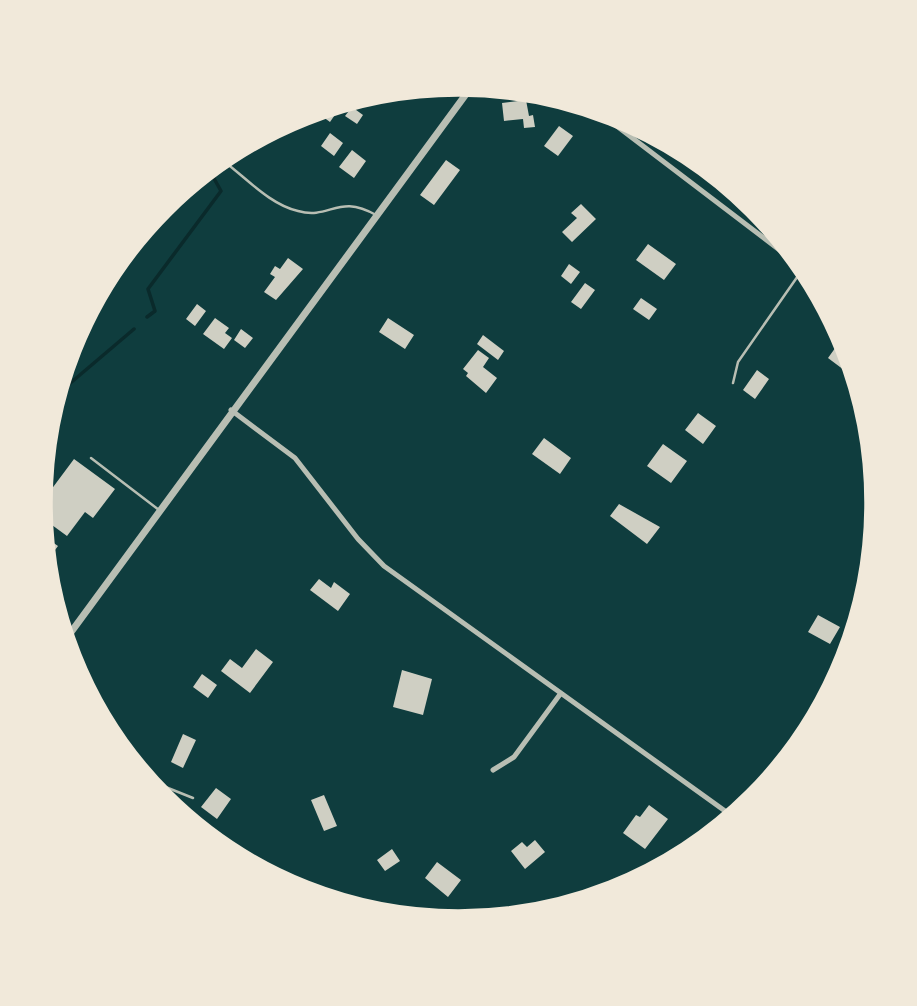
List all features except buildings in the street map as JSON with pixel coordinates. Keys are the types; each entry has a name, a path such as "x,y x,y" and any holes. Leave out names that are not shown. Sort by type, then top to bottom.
{"street":[{"path":"71,632 231,410 465,95"},
{"path":"619,128 775,247"},
{"path":"231,410 295,458 345,524 384,566 725,811"},
{"path":"493,770 514,757 561,693"}],"lane":[{"path":"230,166 271,198 296,211 315,214 338,206 358,205 376,215"},
{"path":"733,383 738,362 798,276"},
{"path":"91,458 159,510"},
{"path":"167,787 193,798"}],"waterway":[{"path":"147,317 155,311 148,289 221,191 213,177"},
{"path":"68,385 134,329"}]}
